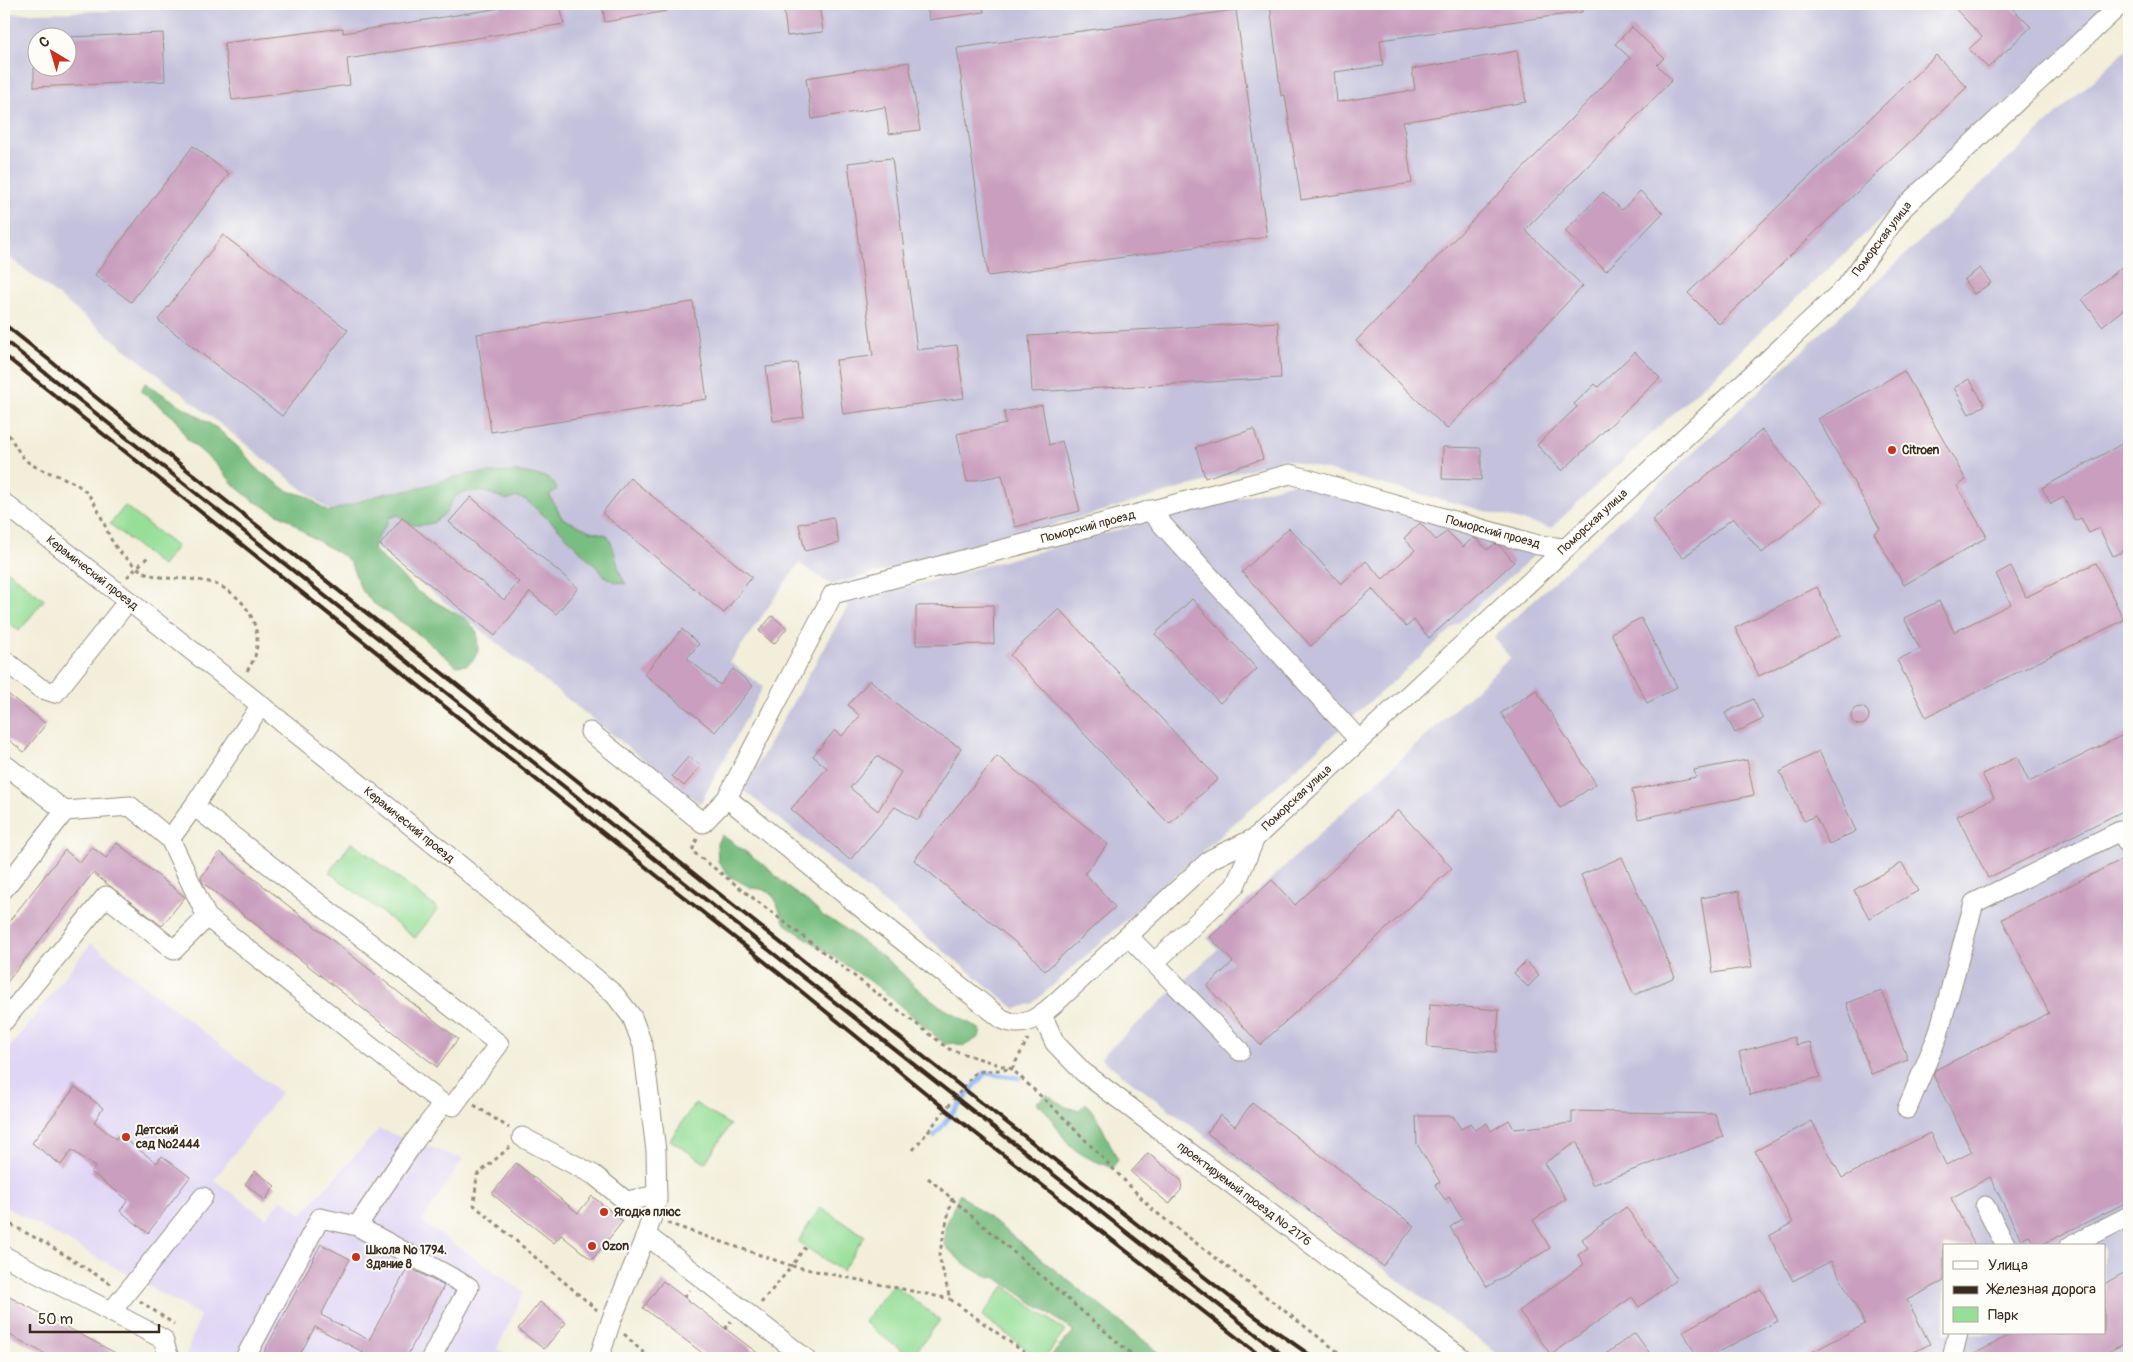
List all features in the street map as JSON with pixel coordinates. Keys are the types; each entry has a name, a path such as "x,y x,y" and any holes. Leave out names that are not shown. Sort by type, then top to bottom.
{"street":[{"name":"Поморская улица","path":"1042,1014 1211,859 1255,838 1846,287 1904,207 2121,4"},
{"name":"Поморский проезд","path":"703,823 727,798 833,594 1290,474 1538,545 1564,548"},
{"name":"Керамический проезд","path":"4,503 261,705 458,864 615,996 632,1017 643,1046 656,1151 657,1195 649,1227 611,1321 599,1358"},
{"path":"1149,510 1359,740"},
{"path":"4,660 40,688 55,692 128,601"},
{"path":"170,839 261,705"},
{"path":"590,732 703,823"},
{"path":"4,764 65,811 130,806 170,839 207,917 443,1104 453,1106 462,1097 499,1044 194,806"},
{"path":"727,798 875,919 1002,1019 1010,1023 1026,1023 1042,1014"},
{"path":"4,890 65,811"},
{"path":"1907,1109 1938,1034 1974,903 2120,831 2129,845"},
{"path":"1156,962 1235,886 1255,838"},
{"path":"4,1021 106,896 174,950 207,917"},
{"path":"1128,936 1156,962 1240,1051"},
{"name":"проектируемый проезд № 2176","path":"1042,1014 1055,1043 1083,1072 1462,1358"},
{"path":"357,1226 414,1142 443,1104"},
{"path":"522,1136 594,1175 626,1201 657,1195"},
{"path":"111,1312 202,1198"},
{"path":"1985,1206 2005,1244"},
{"path":"2074,1244 2129,1216"},
{"path":"245,1358 320,1218 357,1226 469,1287 431,1358"},
{"path":"649,1227 750,1316 805,1358"},
{"path":"4,1256 163,1339 170,1358"},
{"path":"1952,1358 1958,1334"}],"path":[{"path":"4,428 26,460 33,465 72,481 85,492 94,502 113,542 122,555 137,567 153,576 165,579 205,581 236,595 248,608 254,621 256,638 255,656 246,673"},
{"path":"128,576 149,556"},
{"path":"703,823 692,851 949,1049 1012,1069 1064,1118 1153,1210 1346,1358"},
{"path":"1012,1069 1042,1014"},
{"path":"913,1150 976,1072 1012,1069"},
{"path":"462,1097 522,1136 477,1175 474,1205 611,1321 649,1358"},
{"path":"928,1178 1136,1358"},
{"path":"950,1298 939,1256 952,1198"},
{"path":"4,1221 47,1244 172,1321 178,1329"},
{"path":"649,1227 792,1266 950,1298 1032,1358"},
{"path":"750,1316 792,1266 805,1247"}],"shaded area":[{"path":"183,4 2111,4 1551,528 1284,459 1012,537 831,585 799,563 730,662 763,687 700,804 4,253 4,14 108,11"},
{"path":"2129,47 2129,1358 1503,1358 1100,1058 1218,949 1207,938 1510,658 1494,637"},
{"path":"1297,482 1539,551 1033,1003 1016,1009 743,790 850,602"},
{"path":"91,943 281,1093 214,1180 266,1218 282,1199 302,1214 379,1129 463,1159 422,1222 524,1292 497,1349 510,1358 185,1358 200,1315 4,1206 4,1055"}],"green space":[{"path":"145,383 218,429 241,450 258,470 288,491 307,496 328,512 386,493 412,490 465,474 519,472 546,477 553,482 557,489 549,495 562,518 590,531 607,535 613,547 622,578 626,584 607,578 554,524 526,500 517,497 508,500 482,491 464,492 456,496 447,512 433,523 413,525 398,515 389,518 373,549 418,592 466,619 477,632 478,651 474,659 467,665 457,666 412,629 373,603 361,589 351,564 345,557 305,533 291,521 252,500 236,487 215,463 187,439 177,420 141,391"},
{"path":"125,506 177,547 162,566 110,524"},
{"path":"4,568 44,600 19,631 4,619"},
{"path":"722,835 764,865 823,916 840,925 891,963 918,989 940,1006 981,1030 979,1037 964,1046 954,1043 945,1044 877,986 785,924 775,899 769,892 752,888 729,876 718,861 717,843"},
{"path":"352,842 438,909 415,938 329,872"},
{"path":"1047,1095 1066,1107 1079,1110 1086,1103 1098,1119 1118,1160 1112,1168 1090,1159 1066,1141 1047,1112 1036,1103"},
{"path":"695,1103 730,1125 705,1163 670,1140"},
{"path":"959,1194 1166,1358 1049,1358 1074,1331 997,1278 982,1274 968,1266 945,1245 945,1228"},
{"path":"820,1207 865,1236 842,1271 798,1242"},
{"path":"893,1284 940,1320 911,1358 864,1322"},
{"path":"1004,1286 1065,1331 1045,1358 1039,1358 982,1316"}],"building":[{"path":"526,4 560,4 564,24 347,59 350,85 232,100 224,43 343,28 343,33"},
{"path":"602,4 667,4 667,11 605,22"},
{"path":"783,4 819,4 823,32 787,36"},
{"path":"927,4 983,4 984,12 929,20"},
{"path":"1270,4 1581,4 1582,12 1380,40 1383,66 1334,72 1337,102 1415,90 1412,69 1517,51 1526,102 1403,122 1412,183 1301,200 1285,95 1281,96"},
{"path":"1951,4 2008,4 2031,27 1988,68 1969,49 1982,37"},
{"path":"1236,10 1267,237 988,276 957,48"},
{"path":"1632,27 1664,58 1657,65 1672,80 1525,230 1583,286 1447,429 1356,341 1630,58 1615,44"},
{"path":"163,33 165,81 34,87 34,78 78,78 78,37"},
{"path":"1936,55 1967,87 1719,324 1688,293"},
{"path":"909,62 920,130 889,134 885,107 812,119 806,78"},
{"path":"193,146 229,174 131,302 95,275"},
{"path":"892,158 917,350 957,345 964,398 843,414 836,360 873,356 848,163"},
{"path":"1640,191 1663,213 1606,271 1565,231 1603,192 1622,210"},
{"path":"223,235 348,330 282,416 158,320"},
{"path":"2129,261 2129,305 2102,326 2082,299"},
{"path":"1980,268 1991,283 1974,294 1964,280"},
{"path":"693,302 707,399 491,432 477,334"},
{"path":"1278,322 1281,378 1032,392 1029,336"},
{"path":"1635,352 1660,378 1562,471 1537,445 1577,407 1574,404 1595,384 1598,387"},
{"path":"797,363 804,417 773,421 766,367"},
{"name":"Citroen","path":"1904,371 1966,480 1957,486 1987,537 1904,585 1874,533 1880,529 1818,419"},
{"path":"1969,379 1985,405 1969,414 1954,388"},
{"path":"1042,405 1049,445 1062,441 1080,511 1015,527 1002,475 967,482 957,434 1006,424 1004,412"},
{"path":"1254,429 1263,459 1205,478 1196,447"},
{"path":"1762,430 1822,503 1762,553 1733,518 1683,558 1652,520"},
{"path":"2129,440 2129,548 2113,556 2099,528 2089,533 2081,518 2075,521 2064,497 2051,504 2042,488"},
{"path":"1443,447 1481,448 1481,480 1442,479"},
{"path":"630,478 752,577 724,613 602,513"},
{"path":"471,497 578,588 556,614 530,592 495,636 380,545 402,518 504,600 519,582 449,522"},
{"path":"833,517 839,543 805,551 799,524"},
{"path":"1420,523 1436,540 1447,531 1463,547 1473,538 1478,540 1487,550 1494,544 1500,546 1514,562 1429,638 1414,620 1406,627 1372,589 1311,646 1242,572 1289,528 1341,584 1366,561 1383,579 1415,550 1404,538"},
{"path":"2096,563 2124,620 1926,717 1897,660 1920,649 1904,618 1939,601 1954,632 2011,604 1996,574 2011,566 2026,597"},
{"path":"1817,587 1841,635 1759,676 1735,628"},
{"path":"1192,599 1257,669 1220,703 1155,634"},
{"path":"993,605 994,644 916,645 916,606"},
{"path":"1059,609 1218,779 1169,824 1010,655"},
{"path":"772,616 787,628 774,644 759,631"},
{"path":"1641,618 1677,687 1647,703 1611,633"},
{"path":"682,629 699,644 687,658 720,685 733,669 753,686 715,732 644,674"},
{"path":"870,680 918,722 961,748 918,820 895,807 850,860 791,809 827,768 813,756 835,730 842,736 860,716 848,705","holes":["877,756 901,772 878,811 850,788"]},
{"path":"1536,690 1596,784 1560,808 1501,713"},
{"path":"4,691 46,724 24,752 4,736"},
{"path":"1753,699 1763,719 1735,733 1725,713"},
{"path":"1860,707 1866,710 1869,716 1866,722 1860,725 1854,722 1851,716 1854,710"},
{"path":"2129,732 2129,808 1988,878 1957,816 1994,798 1982,774 2017,757 2029,782"},
{"path":"1819,751 1856,831 1829,844 1815,816 1804,821 1780,772"},
{"path":"689,756 701,766 684,786 672,776"},
{"path":"997,756 1108,844 1085,873 1115,907 1045,971 1031,955 914,860"},
{"path":"1747,760 1754,795 1638,819 1632,790 1696,777 1694,770"},
{"path":"1398,810 1452,868 1260,1045 1207,986 1233,962 1210,937 1272,880 1295,905"},
{"path":"117,843 185,897 162,926 93,873 4,986 4,928 65,850 80,863 92,847 106,858"},
{"path":"220,852 458,1039 437,1067 203,883 201,877"},
{"path":"2129,856 2129,1201 2043,1244 2034,1244 2029,1235 2021,1239 1990,1177 1951,1198 1974,1244 1943,1244 1943,1282 1907,1300 1930,1344 1902,1358 1801,1358 1865,1324 1831,1261 1793,1281 1769,1236 1793,1223 1755,1151 1812,1121 1842,1178 1930,1133 1946,1165 1972,1152 1933,1075 1935,1070 2049,1013 2002,919"},
{"path":"1622,857 1675,977 1634,995 1581,875"},
{"path":"1902,863 1918,891 1869,918 1854,890"},
{"path":"1739,891 1752,967 1713,973 1701,898"},
{"path":"1526,961 1539,975 1528,987 1514,973"},
{"path":"1882,991 1908,1060 1871,1074 1846,1003"},
{"path":"1430,1004 1499,1010 1496,1052 1427,1047"},
{"path":"1794,1037 1796,1045 1810,1042 1820,1077 1750,1095 1739,1052"},
{"path":"75,1087 103,1108 94,1122 116,1139 119,1135 157,1163 162,1156 190,1177 148,1233 120,1211 128,1200 91,1172 95,1167 72,1150 61,1165 32,1143"},
{"path":"1252,1103 1414,1226 1383,1266 1207,1133 1220,1115 1235,1126"},
{"path":"1572,1111 1715,1114 1723,1137 1592,1185 1577,1142 1544,1163 1566,1199 1533,1220 1550,1248 1487,1287 1450,1227 1462,1219 1449,1197 1445,1200 1435,1185 1440,1182 1417,1144 1416,1116 1453,1116 1461,1129 1470,1123 1475,1130 1487,1123 1491,1131 1509,1120 1514,1129 1572,1123"},
{"path":"1148,1153 1182,1181 1181,1190 1169,1204 1131,1172"},
{"path":"516,1163 578,1213 592,1196 623,1221 592,1260 561,1235 554,1243 492,1194"},
{"path":"255,1171 275,1186 265,1200 245,1184"},
{"path":"1626,1207 1677,1279 1639,1307 1632,1297 1551,1355 1519,1311 1584,1264 1578,1255 1588,1248 1582,1239"},
{"path":"321,1244 350,1259 321,1315 369,1340 408,1267 444,1286 406,1358 359,1358 363,1352 315,1327 298,1358 261,1358"},
{"path":"2129,1270 2129,1341 2097,1358 1967,1358 2011,1334 2106,1334 2106,1283"},
{"path":"663,1281 764,1358 709,1358 643,1308"},
{"path":"1761,1289 1778,1321 1706,1358 1697,1358 1683,1331"},
{"path":"4,1294 125,1358 53,1358 4,1332"},
{"path":"540,1302 566,1323 544,1349 518,1329"},
{"path":"1635,1333 1653,1358 1600,1358"}],"waterway":[{"path":"934,1136 985,1073 1020,1078"}],"railway":[{"path":"4,324 978,1100 1253,1315 1314,1358"},
{"path":"4,340 789,966 1286,1358"},
{"path":"4,355 780,974 960,1121 1263,1358"}],"place":[{"name":"Citroen","path":"1892,450"},
{"name":"Детский сад №2444","path":"126,1137"},
{"name":"Ягодка плюс","path":"604,1212"},
{"name":"Ozon","path":"592,1246"},
{"name":"Школа № 1794. Здание 8","path":"356,1257"}]}
